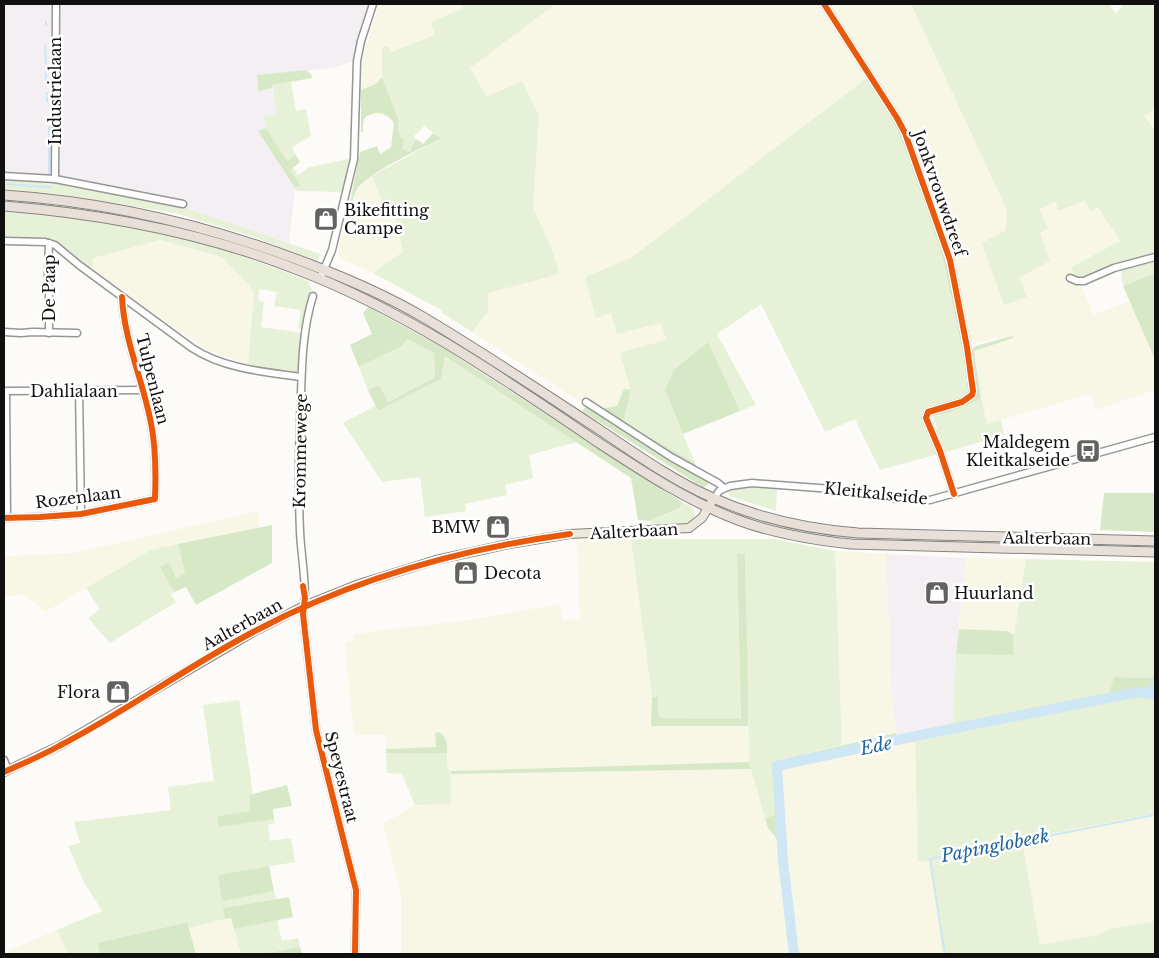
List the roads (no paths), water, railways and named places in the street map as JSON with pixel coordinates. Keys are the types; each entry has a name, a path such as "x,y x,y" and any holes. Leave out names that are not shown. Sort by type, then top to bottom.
{"highway":[{"path":"4,196 83,203 170,220 240,239 340,275 424,318 512,372 658,468 714,499"},
{"path":"4,206 81,214 155,228 253,254 320,279 444,342 653,477 708,508"},
{"name":"Aalterbaan","path":"714,499 768,519 791,525 829,530 910,535 1155,541"},
{"name":"Aalterbaan","path":"708,508 763,529 821,541 898,546 1155,552"}],"main road":[{"name":"Aalterbaan","path":"6,771 59,746 241,638 304,606 359,584 392,572 475,550 570,534 689,528 699,522 714,499"}],"street":[{"name":"Industrielaan","path":"55,179 56,4"},
{"path":"320,279 332,250 354,159 357,61 361,41 373,4"},
{"name":"Jonkvrouwdreef","path":"824,4 905,133 950,260 974,391 968,399 928,412 926,418 940,451 954,494"},
{"path":"4,176 55,179 183,204"},
{"path":"4,241 56,245 122,297 192,348 210,358 257,371 301,377"},
{"name":"De Paap","path":"49,243 49,333"},
{"path":"1070,278 1084,281 1114,268 1155,257"},
{"name":"Krommewege","path":"304,606 298,441 304,336 313,296"},
{"name":"Tulpenlaan","path":"122,297 123,316 155,443 155,499"},
{"name":"De Paap","path":"4,332 77,333"},
{"path":"79,390 80,514"},
{"name":"Dahlialaan","path":"5,517 6,391 143,390"},
{"path":"586,402 643,440 718,483 724,488 714,499"},
{"name":"Kleitkalseide","path":"724,488 752,483 832,489 921,501 938,499 1155,438"},
{"name":"Rozenlaan","path":"5,517 40,518 80,514 155,499"},
{"name":"Speyestraat","path":"304,606 302,614 316,730 356,890 355,954"},
{"path":"4,760 6,771"}],"waterway":[{"path":"45,46 46,64"},
{"path":"46,68 46,81"},
{"path":"47,93 47,101"},
{"path":"49,127 49,174"},
{"path":"4,184 50,187"},
{"name":"Ede","path":"794,954 783,861 777,766 925,734 1139,692 1152,694 1155,686"},
{"name":"Papinglobeek","path":"945,954 930,859 1155,815"}],"place":[{"name":"Bikefitting Campe","path":"326,219"},
{"name":"Maldegem Kleitkalseide","path":"1088,451"},
{"name":"BMW","path":"498,527"},
{"name":"Decota","path":"466,573"},
{"name":"Huurland","path":"937,593"},
{"name":"Flora","path":"118,692"}]}
